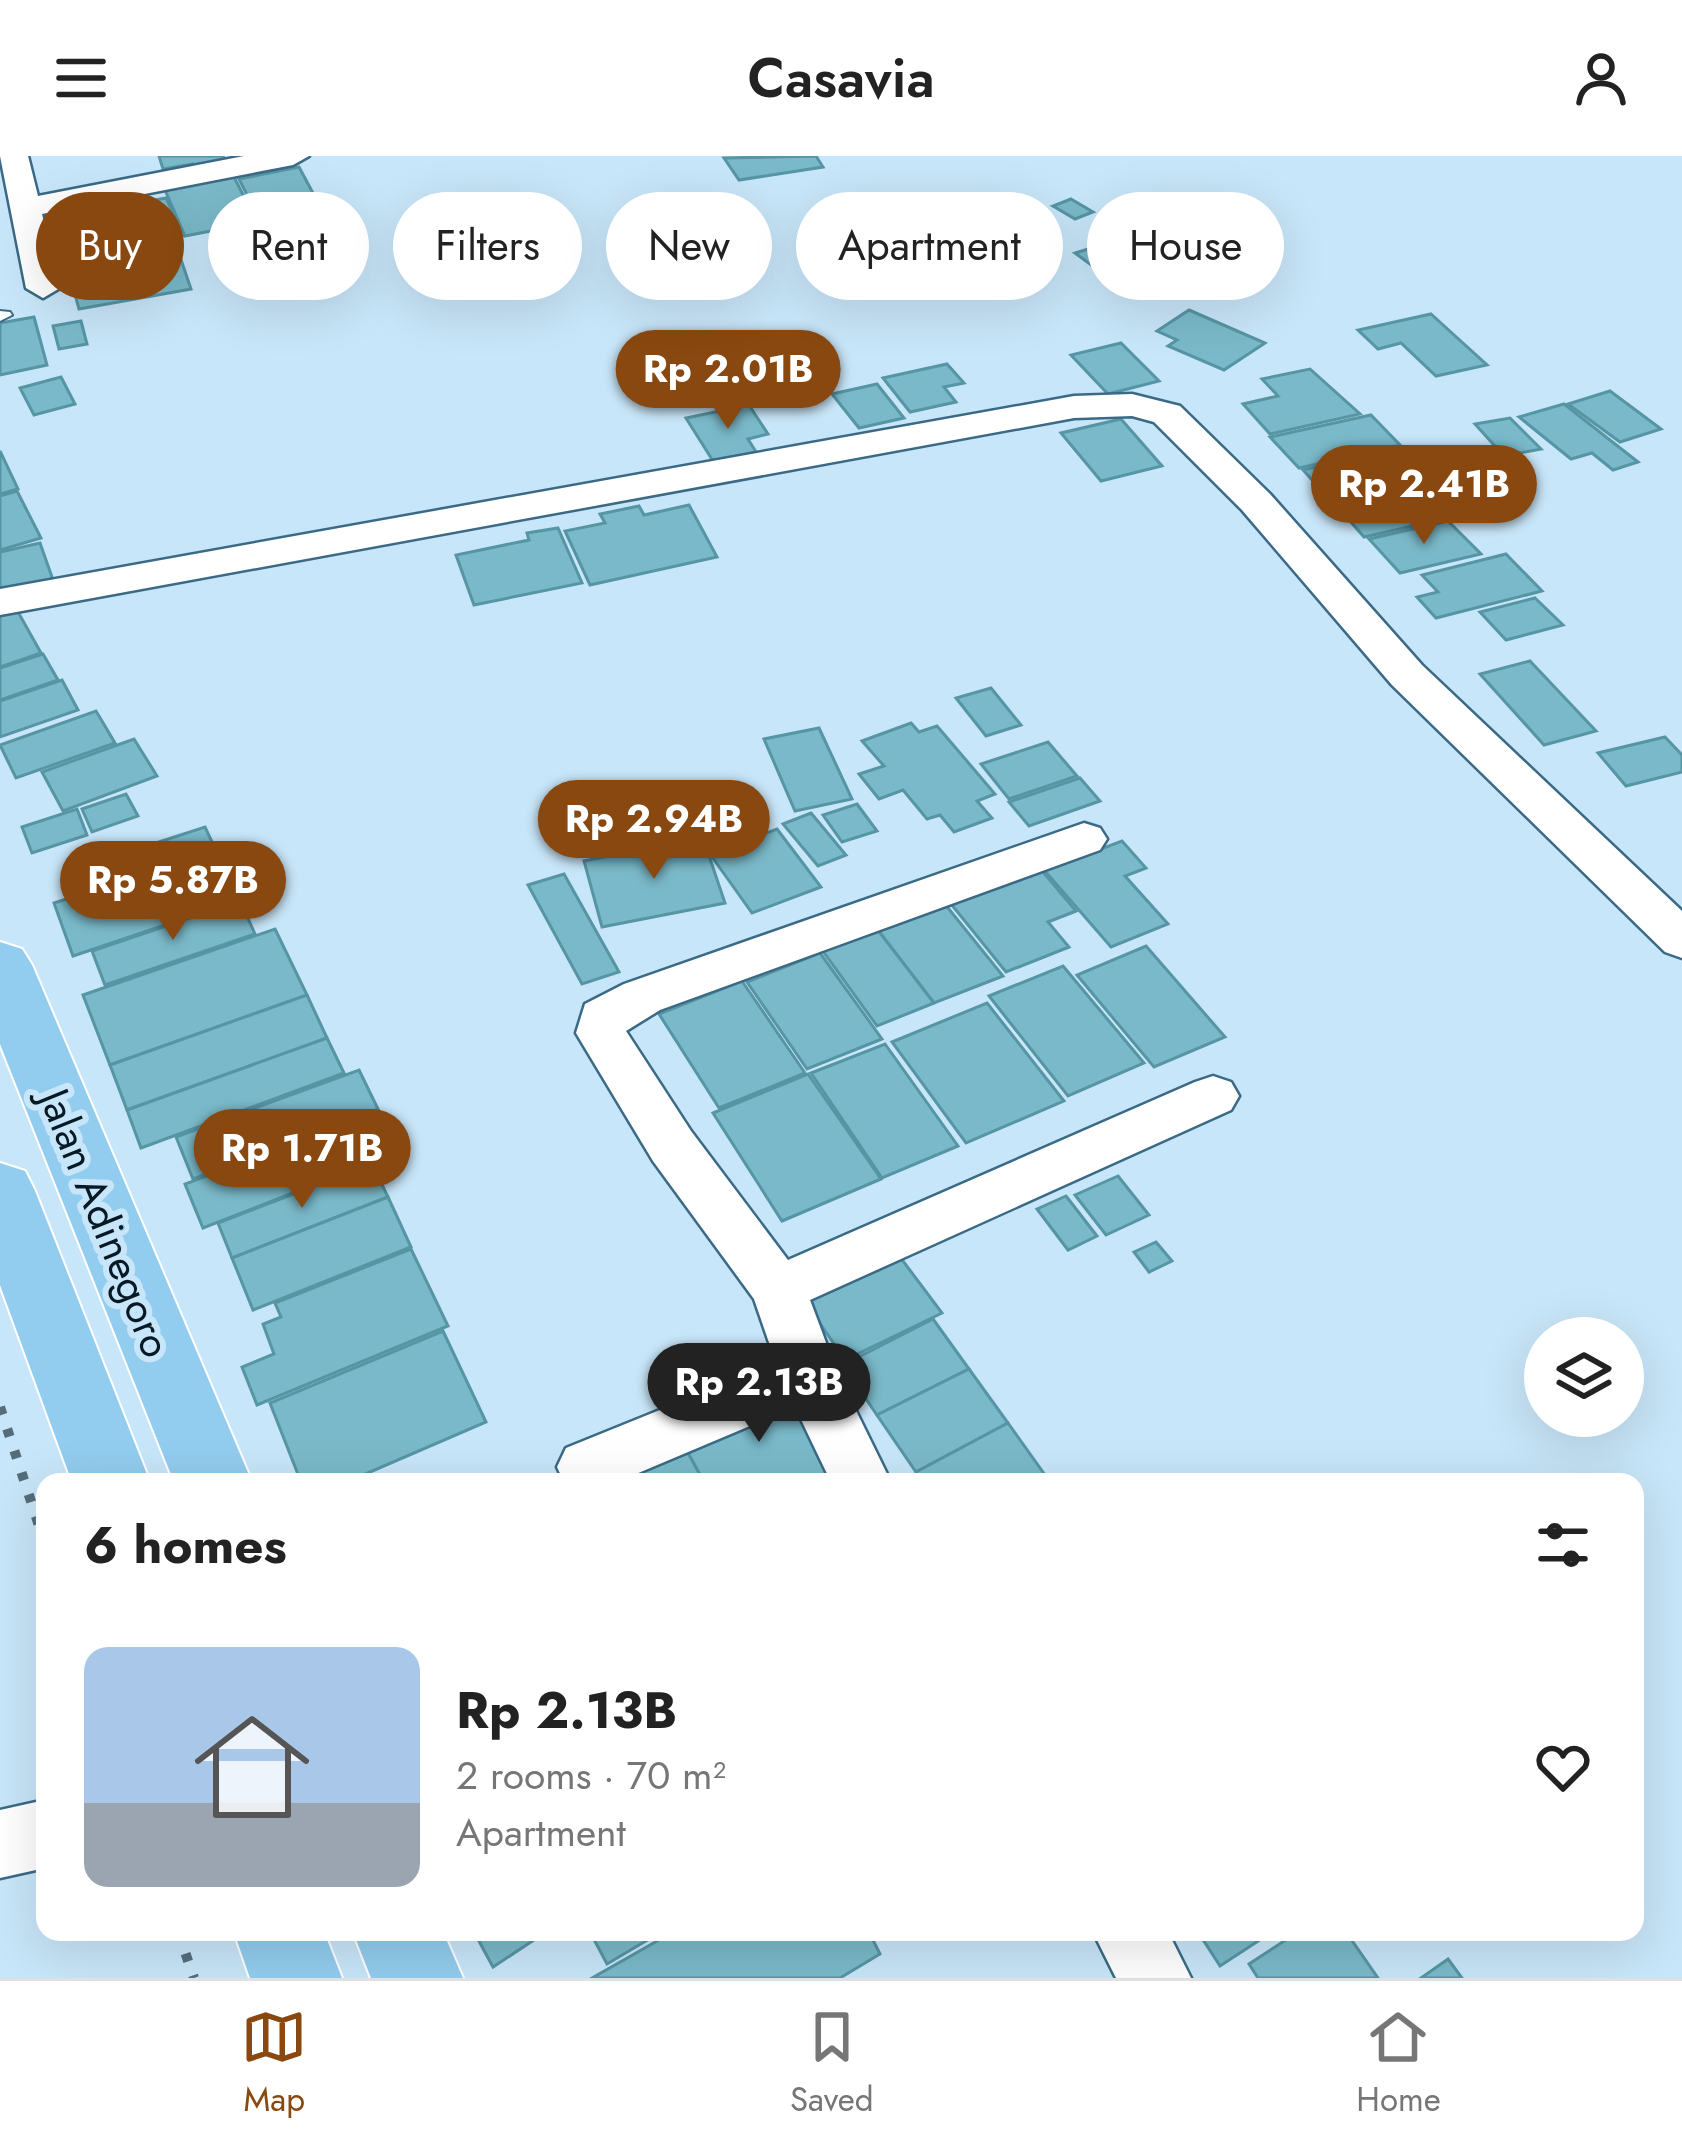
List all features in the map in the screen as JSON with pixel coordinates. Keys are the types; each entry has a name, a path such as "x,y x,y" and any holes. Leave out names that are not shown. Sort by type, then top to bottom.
{"highway":[{"name":"Jalan Adinegoro","path":"0,965 209,1473"},
{"name":"Jalan Adinegoro","path":"0,1191 108,1473"},
{"path":"282,1941 296,1978"},
{"path":"402,1941 417,1978"}],"street":[{"path":"12,156 36,257"},
{"path":"25,208 293,156"},
{"path":"0,602 1074,407 1150,407 1167,414 1256,502 1407,675 1682,940"},
{"path":"857,1473 809,1375 778,1288 672,1146 601,1034 603,1017 642,997 1084,839"},
{"path":"778,1288 1213,1096"},
{"path":"587,1467 809,1375"},
{"path":"0,1844 36,1836"},
{"path":"1134,1941 1156,1978"}],"building":[{"path":"159,156 223,156 228,167 197,173 193,164 163,169"},
{"path":"816,156 823,167 739,180 724,158"},
{"path":"299,167 312,192 246,192 239,179"},
{"path":"234,177 242,192 208,192 208,232 185,236 184,192 165,190"},
{"path":"1071,199 1087,208 1087,214 1075,219 1063,212 1063,202"},
{"path":"76,300 129,300 79,309"},
{"path":"1189,310 1265,343 1224,370 1168,346 1177,340 1157,331"},
{"path":"1431,314 1487,365 1436,376 1401,343 1378,349 1358,330"},
{"path":"34,317 47,365 0,375 0,323"},
{"path":"81,321 87,344 59,349 53,326"},
{"path":"1121,343 1159,381 1108,394 1071,355"},
{"path":"947,364 964,383 944,387 956,402 910,412 883,378"},
{"path":"1310,369 1360,414 1270,434 1243,404 1278,396 1262,379"},
{"path":"61,377 75,404 34,415 20,388"},
{"path":"877,384 904,418 859,428 832,394"},
{"path":"1610,391 1661,429 1620,442 1568,404"},
{"path":"1564,404 1638,462 1613,470 1592,453 1571,459 1519,417"},
{"path":"749,405 768,434 748,439 756,452 713,461 686,418"},
{"path":"1371,415 1400,445 1299,468 1270,437"},
{"path":"1510,418 1541,449 1504,456 1475,424"},
{"path":"1121,419 1162,466 1101,481 1061,433"},
{"path":"1404,447 1436,478 1332,502 1303,470"},
{"path":"0,451 18,489 0,494"},
{"path":"1415,487 1444,519 1364,537 1335,504"},
{"path":"17,491 41,538 0,550 0,496"},
{"path":"689,505 717,557 590,585 565,531 605,523 600,514 639,506 644,515"},
{"path":"1448,521 1481,554 1400,573 1369,539"},
{"path":"558,528 582,583 474,605 456,555 529,540 527,533"},
{"path":"40,543 53,580 0,593 0,552"},
{"path":"1506,554 1542,591 1436,618 1417,597 1438,592 1422,575"},
{"path":"1535,598 1563,625 1506,640 1480,612"},
{"path":"13,603 41,653 0,667 0,607"},
{"path":"43,654 58,680 0,700 0,668"},
{"path":"1530,661 1596,731 1544,745 1480,674"},
{"path":"62,680 78,710 0,737 0,701"},
{"path":"991,688 1021,725 986,736 956,698"},
{"path":"96,711 115,743 16,778 0,745"},
{"path":"911,723 919,732 937,726 995,794 977,801 992,818 954,832 940,815 927,819 903,790 879,799 859,774 884,766 862,741"},
{"path":"819,728 852,799 795,811 764,739"},
{"path":"1665,737 1682,755 1682,772 1626,786 1598,753"},
{"path":"134,739 157,776 63,811 42,772"},
{"path":"1048,742 1077,776 1009,799 981,764"},
{"path":"1080,778 1100,801 1029,826 1009,802"},
{"path":"126,794 138,816 92,832 82,809"},
{"path":"857,804 877,831 842,842 823,815"},
{"path":"77,809 87,835 32,853 22,827"},
{"path":"811,813 846,855 818,866 783,824"},
{"path":"205,827 239,900 73,956 54,903 113,884 103,860"},
{"path":"777,829 821,887 752,913 710,854"},
{"path":"703,838 725,903 602,927 584,861"},
{"path":"1095,841 1101,849 1122,841 1146,868 1125,876 1168,924 1111,947 1038,863"},
{"path":"1038,866 1076,911 1048,922 1069,947 1006,972 943,894"},
{"path":"564,874 619,972 582,984 528,885"},
{"path":"240,901 255,934 105,985 92,951"},
{"path":"944,903 1003,976 934,1003 877,929"},
{"path":"275,929 307,995 110,1065 83,995"},
{"path":"877,929 934,1003 877,1026 822,950"},
{"path":"1146,946 1225,1037 1154,1067 1077,975"},
{"path":"820,953 882,1039 807,1069 747,982"},
{"path":"1063,966 1144,1063 1068,1096 989,996"},
{"path":"742,981 805,1073 719,1108 659,1014"},
{"path":"307,995 327,1038 127,1110 110,1065"},
{"path":"987,1003 1064,1101 966,1143 892,1042"},
{"path":"327,1038 344,1073 141,1148 127,1110"},
{"path":"885,1044 958,1146 882,1178 811,1073"},
{"path":"359,1070 378,1109 193,1179 176,1137"},
{"path":"808,1074 881,1179 782,1221 713,1113"},
{"path":"305,1139 323,1181 203,1228 185,1184"},
{"path":"372,1164 388,1197 232,1258 218,1223"},
{"path":"1118,1176 1149,1215 1106,1235 1075,1195"},
{"path":"1066,1196 1097,1236 1068,1250 1037,1209"},
{"path":"388,1197 411,1247 253,1310 232,1258"},
{"path":"1156,1242 1172,1261 1149,1272 1134,1252"},
{"path":"411,1249 448,1326 257,1405 242,1367 274,1354 263,1324 281,1317 275,1303"},
{"path":"894,1249 942,1313 845,1360 800,1294"},
{"path":"933,1319 969,1369 877,1415 843,1365"},
{"path":"443,1331 486,1422 368,1473 297,1473 270,1403"},
{"path":"969,1369 1008,1423 916,1472 877,1415"},
{"path":"790,1385 831,1473 699,1473 679,1437"},
{"path":"1008,1423 1044,1473 917,1473"},
{"path":"679,1437 699,1473 603,1473"},
{"path":"479,1941 532,1941 493,1967"},
{"path":"595,1941 646,1941 607,1964"},
{"path":"657,1941 874,1941 880,1954 840,1978 592,1978"},
{"path":"1204,1941 1258,1941 1220,1966"},
{"path":"1284,1941 1352,1941 1378,1978 1258,1978 1249,1964"},
{"path":"1448,1959 1462,1978 1421,1978"}],"railway":[{"path":"0,1407 36,1517"},
{"path":"181,1941 194,1978"}]}
